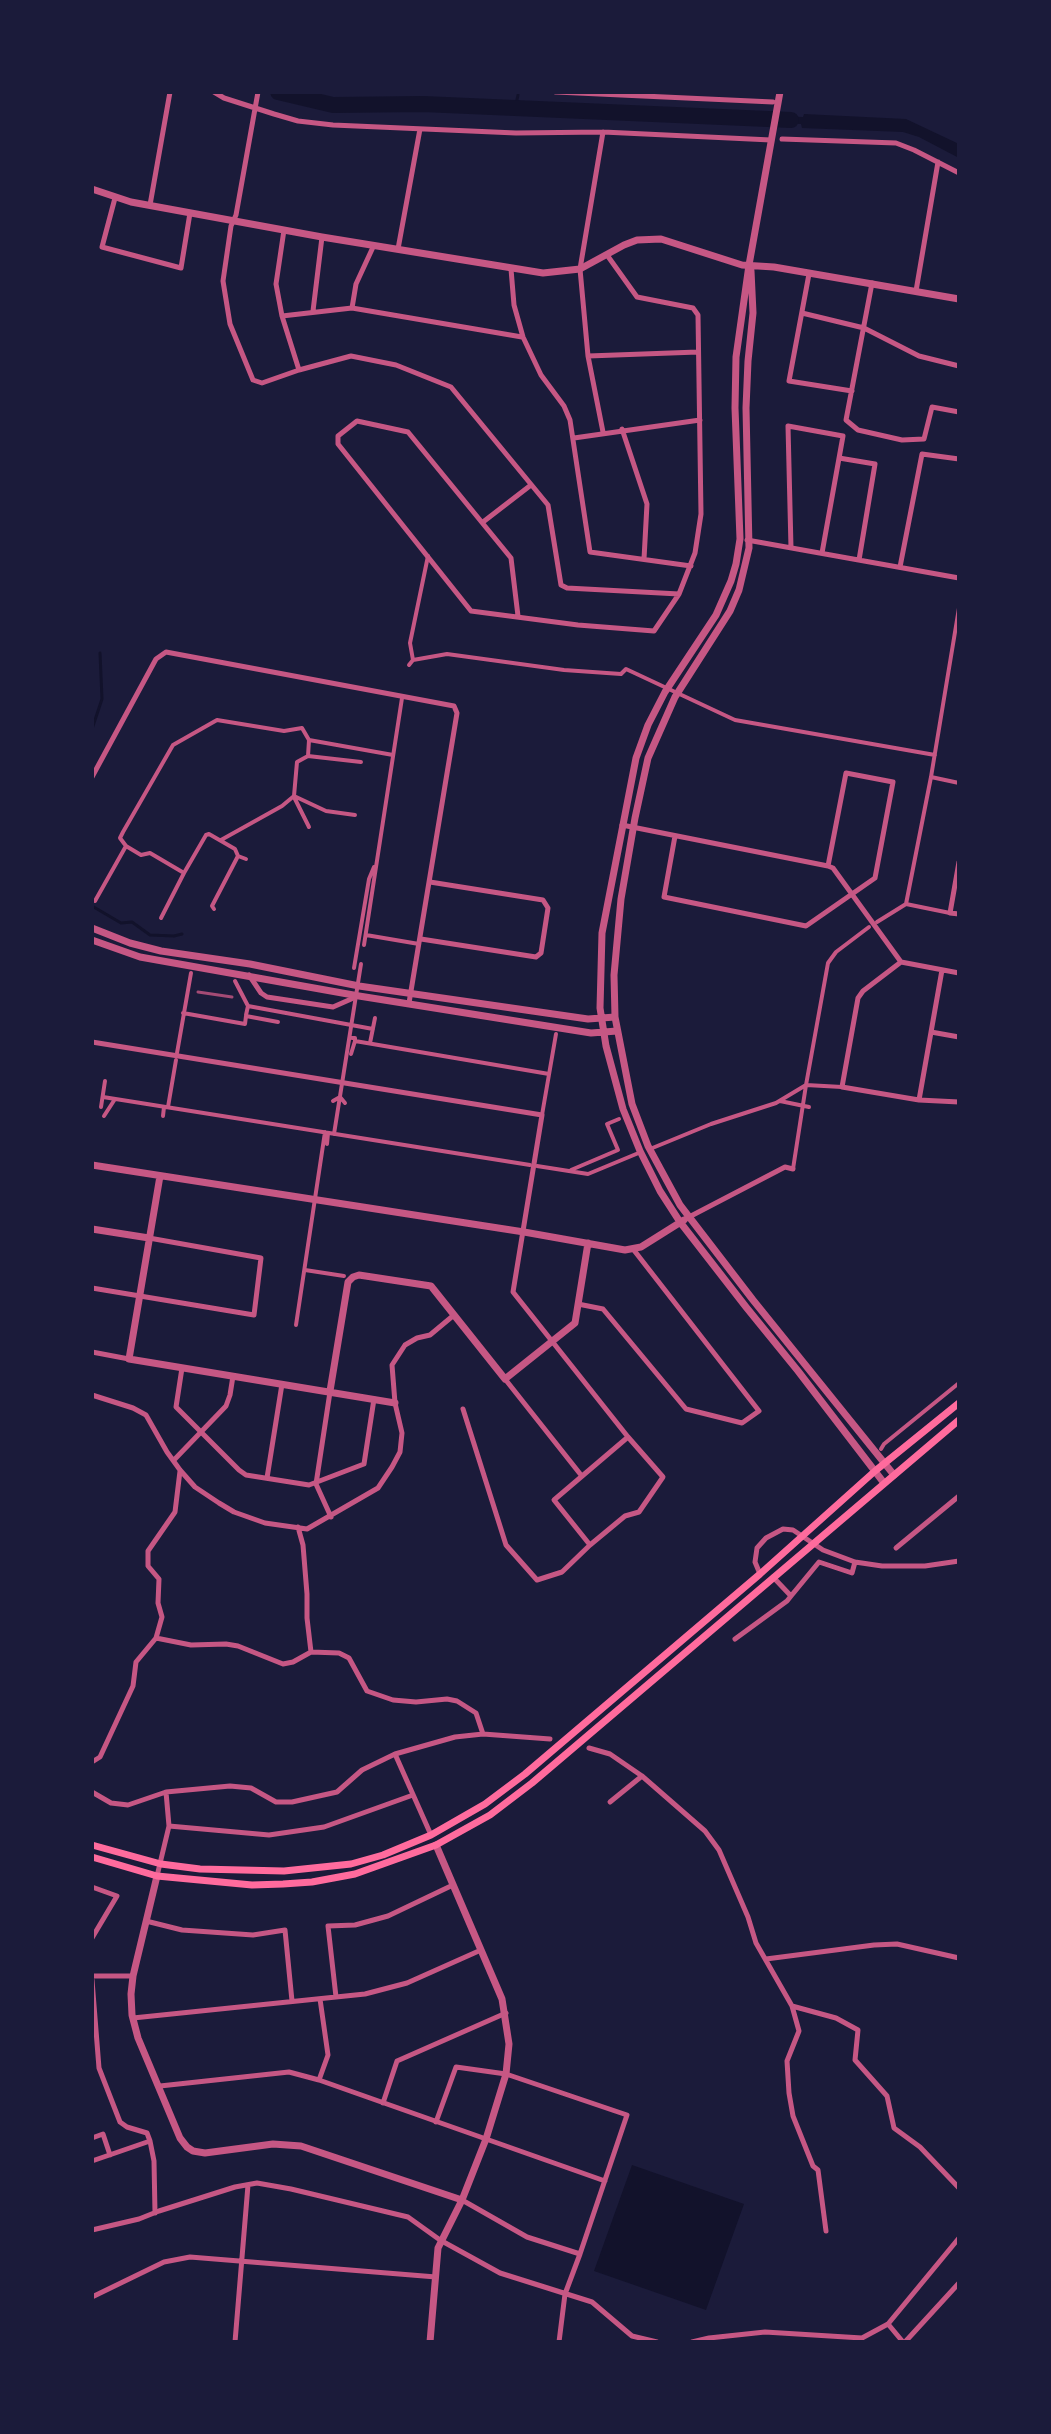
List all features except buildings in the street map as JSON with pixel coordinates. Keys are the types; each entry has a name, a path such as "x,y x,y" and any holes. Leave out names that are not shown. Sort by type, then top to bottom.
{"main road":[{"path":"92,1845 161,1864 255,1872 311,1870 351,1864 383,1855 431,1835 485,1804 525,1774 760,1574 875,1471 959,1403"},
{"path":"92,1857 157,1876 252,1885 312,1882 355,1874 436,1845 490,1815 532,1783 959,1420"}],"street":[{"path":"150,205 170,92"},
{"path":"214,92 255,109 298,121 333,125 771,140"},
{"path":"258,92 223,281 230,324 251,378 262,383 351,356 396,365 451,387 548,505 559,580 564,587 679,594"},
{"path":"556,92 775,102"},
{"path":"780,92 775,102 749,265 736,370 740,539 736,564 716,615 665,692 636,758 602,933 601,1019 631,1130 650,1171 680,1222 884,1483"},
{"path":"398,249 420,129"},
{"path":"603,132 580,269 588,356 603,432"},
{"path":"782,139 896,143 959,173"},
{"path":"916,291 938,162"},
{"path":"92,189 115,198 150,205 511,269 552,273 580,269 637,240 661,239 742,265 774,267 959,299"},
{"path":"115,198 102,247 181,268 190,212"},
{"path":"284,229 276,284 282,316 299,370"},
{"path":"313,312 322,237"},
{"path":"352,308 356,284 374,245"},
{"path":"518,616 511,558 408,432 360,420 338,436 338,444 471,611 654,631 679,594 698,540 701,514 698,315 695,309 637,297 607,255"},
{"path":"749,265 753,278 746,408 750,540 739,590 730,611 675,697 648,758 633,828 615,947 615,1017 627,1083 640,1125 669,1186 753,1300 894,1475"},
{"path":"511,269 514,305 523,337 541,375 568,413 590,552 691,566"},
{"path":"809,274 789,381 852,391"},
{"path":"872,283 846,420 858,430 902,440 924,439 932,407 959,412"},
{"path":"282,316 352,308 523,337"},
{"path":"802,313 864,328 919,356 959,366"},
{"path":"588,356 698,352"},
{"path":"574,438 700,420"},
{"path":"791,548 788,426 843,436 822,553"},
{"path":"622,429 647,504 644,559"},
{"path":"900,567 922,454 959,459"},
{"path":"839,458 875,464 859,560"},
{"path":"483,522 531,485"},
{"path":"740,539 959,578"},
{"path":"413,660 410,643 428,556"},
{"path":"906,904 959,608"},
{"path":"952,649 959,650"},
{"path":"92,777 156,659 166,652 452,704 457,713 410,999"},
{"path":"409,665 413,660 447,654 564,670 621,674 626,669 735,720 935,755"},
{"path":"364,945 402,698"},
{"path":"184,873 150,853 141,855 126,846 120,838 173,745 217,720 284,731 302,728 309,740 308,756"},
{"path":"309,740 393,755"},
{"path":"309,827 294,796 297,762 308,756 361,762"},
{"path":"675,836 664,897 806,926 875,878 893,782 846,773 828,866"},
{"path":"931,777 959,783"},
{"path":"294,796 326,811 355,815"},
{"path":"221,840 294,796"},
{"path":"621,825 833,868 901,962 959,973"},
{"path":"161,918 206,835 221,840 235,849 238,856 246,859"},
{"path":"95,901 126,846"},
{"path":"214,909 212,906 238,856"},
{"path":"950,913 959,862"},
{"path":"296,1325 322,1149 336,1119 340,1097 369,879 375,865"},
{"path":"366,935 536,957 541,953 548,905 543,900 430,882"},
{"path":"877,922 906,904 959,914"},
{"path":"92,1165 633,1249 785,1167 793,1169 828,963 836,952 869,927"},
{"path":"92,929 161,951 250,964 410,999 591,1033 617,1031"},
{"path":"92,940 140,957 359,996 588,1019 615,1017"},
{"path":"842,1087 858,998 901,962"},
{"path":"919,1100 942,970"},
{"path":"177,1053 191,973"},
{"path":"249,975 267,997 333,1007 359,996"},
{"path":"183,1013 245,1024 248,1006 235,981"},
{"path":"248,1006 373,1029"},
{"path":"246,1016 278,1022"},
{"path":"370,1043 375,1018"},
{"path":"931,1032 959,1037"},
{"path":"463,1409 506,1545 537,1580 562,1572 625,1516 639,1512 663,1477 513,1292 556,1034"},
{"path":"351,1054 353,1039 549,1074"},
{"path":"92,1042 542,1115"},
{"path":"163,1116 176,1060"},
{"path":"101,1107 105,1081"},
{"path":"537,1166 588,1174 779,1101 806,1085 842,1087 919,1100 959,1102"},
{"path":"103,1097 530,1165"},
{"path":"333,1101 340,1097"},
{"path":"340,1097 345,1103"},
{"path":"104,1116 115,1099"},
{"path":"779,1101 806,1106"},
{"path":"569,1171 618,1150 607,1124 619,1119"},
{"path":"327,1144 329,1133"},
{"path":"129,1359 160,1176"},
{"path":"92,1229 261,1258 254,1315 92,1288"},
{"path":"505,1379 575,1323 588,1243"},
{"path":"578,1304 603,1309 686,1409 742,1423 759,1411 633,1249"},
{"path":"305,1270 344,1276"},
{"path":"331,1517 316,1484 348,1282 359,1275 431,1286 581,1475"},
{"path":"92,1395 146,1415 180,1470 195,1487 234,1512 265,1523 307,1529 378,1488 400,1452 402,1433 395,1403 392,1365 405,1345 430,1335 454,1315"},
{"path":"92,1352 395,1403"},
{"path":"182,1367 176,1407 246,1475 309,1485 364,1464 374,1399"},
{"path":"174,1460 226,1406 233,1376"},
{"path":"881,1449 959,1383"},
{"path":"267,1478 282,1384"},
{"path":"590,1545 554,1500 628,1437"},
{"path":"92,1762 100,1757 133,1686 136,1662 156,1638 162,1617 158,1603 159,1579 148,1566 148,1551 175,1512 180,1470"},
{"path":"896,1548 959,1496"},
{"path":"298,1527 303,1545 311,1652"},
{"path":"760,1574 755,1562 757,1548 766,1538 783,1529 793,1530 823,1550 855,1562 882,1566 925,1566 959,1561"},
{"path":"882,1566 884,1559"},
{"path":"735,1639 787,1601 819,1562 852,1573 855,1562"},
{"path":"773,1577 791,1596"},
{"path":"156,1638 191,1645 238,1646 283,1664 311,1652 339,1653 349,1658 367,1691 393,1700 457,1701 476,1713 483,1734"},
{"path":"92,1792 111,1803 128,1805 166,1792 230,1786 251,1788 276,1802 292,1802 337,1792 362,1770 395,1754 455,1737 483,1734 550,1739"},
{"path":"589,1748 610,1754 642,1776 705,1831 719,1850 756,1943 792,2006 799,2031 787,2061 789,2093 793,2116 813,2166 818,2170 826,2231"},
{"path":"395,1754 431,1835"},
{"path":"610,1802 642,1776"},
{"path":"166,1792 169,1826 145,1921 131,1994 138,2038 180,2138 193,2151 205,2153 273,2144 301,2146 462,2200 527,2237 580,2254"},
{"path":"169,1826 269,1835 324,1827 413,1795"},
{"path":"430,2342 440,2240 462,2200 486,2139 506,2074 509,2044 502,1999 436,1845"},
{"path":"336,1997 328,1926 355,1925 388,1916 453,1885"},
{"path":"92,1887 117,1896 92,1938"},
{"path":"145,1921 182,1930 253,1935 285,1930 292,2001"},
{"path":"766,1959 897,1944 959,1958"},
{"path":"133,2018 365,1994 407,1983 481,1950"},
{"path":"133,1976 92,1978 94,2036 102,2078 120,2122 147,2133 150,2141 154,2161 155,2214"},
{"path":"319,2080 328,2055 320,1999"},
{"path":"792,2006 836,2018 858,2030 855,2060 887,2096 894,2128 920,2147 959,2188"},
{"path":"383,2103 397,2061 506,2013"},
{"path":"436,2122 456,2067 506,2074 627,2115 565,2294 559,2342"},
{"path":"160,2086 289,2072 605,2181"},
{"path":"92,2082 102,2078"},
{"path":"92,2138 103,2134 110,2155"},
{"path":"92,2161 150,2141"},
{"path":"92,2230 257,2183 291,2189 408,2217 440,2240 500,2273 592,2302 632,2336 657,2342"},
{"path":"235,2342 248,2185"},
{"path":"692,2342 765,2332 862,2338 888,2324 959,2238"},
{"path":"92,2297 164,2262 190,2257 436,2277"},
{"path":"888,2324 904,2342 959,2283"}],"shaded area":[{"path":"804,114 906,119 959,144 959,158 903,132 802,128 801,124 777,124 778,116 803,117"},
{"path":"632,2165 744,2204 706,2310 594,2271"}],"waterway":[{"path":"278,92 333,105 423,104 791,120"},
{"path":"515,109 518,95"},
{"path":"92,729 102,699 100,653"},
{"path":"92,906 121,923 132,922 150,935 182,934"}],"railway":[{"path":"198,992 232,997"}]}
